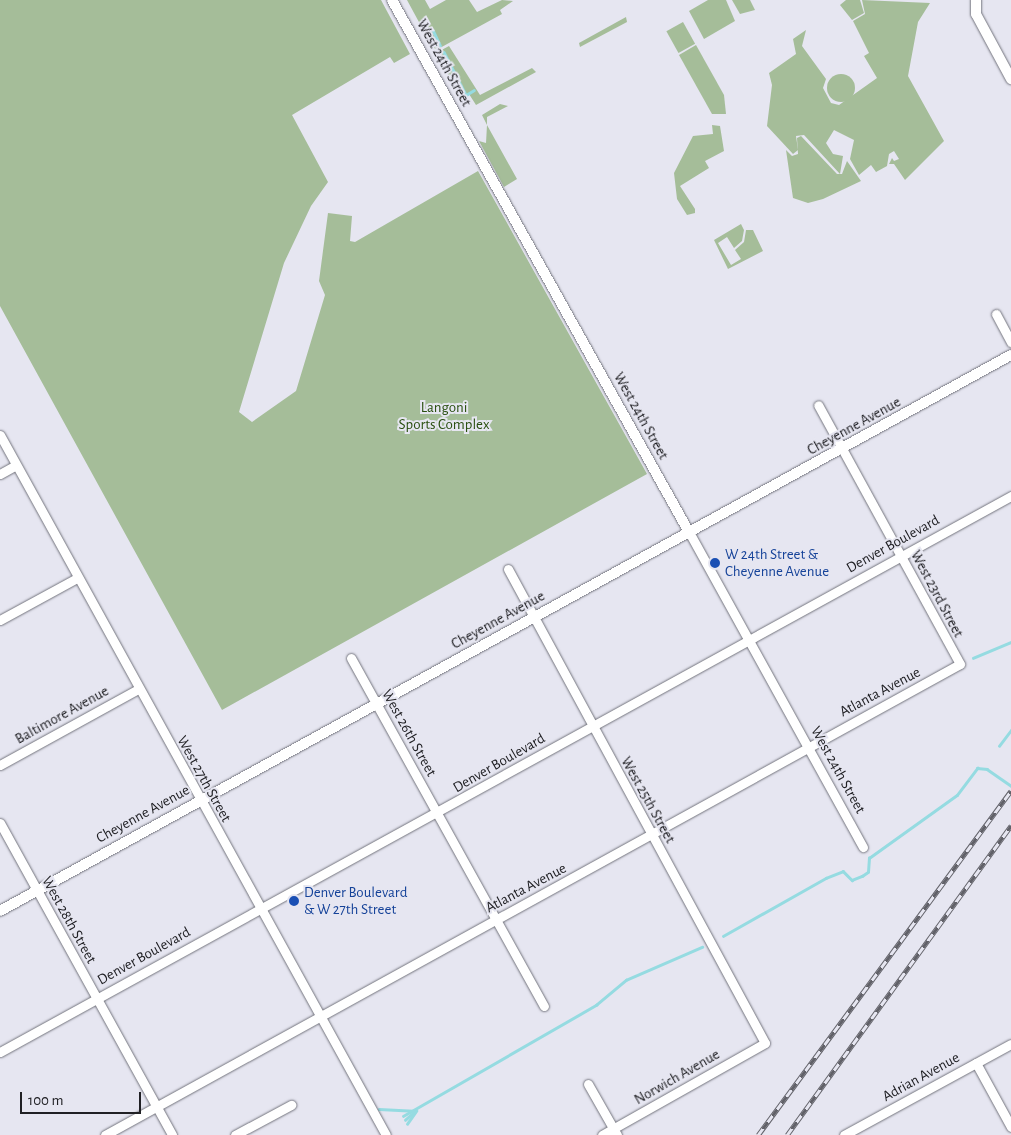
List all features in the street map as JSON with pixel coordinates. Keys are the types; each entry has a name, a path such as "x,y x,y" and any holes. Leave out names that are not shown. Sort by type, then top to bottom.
{"street":[{"name":"West 24th Street","path":"392,0 863,847"},
{"path":"976,0 976,14 1011,79"},
{"path":"996,314 1011,342"},
{"name":"Cheyenne Avenue","path":"0,911 689,532 842,450 1011,355"},
{"name":"West 23rd Street","path":"818,405 960,664"},
{"name":"West 27th Street","path":"0,435 138,689 386,1135"},
{"path":"0,474 16,465"},
{"name":"Denver Boulevard","path":"0,1052 259,908 438,813 900,554 1011,496"},
{"name":"West 25th Street","path":"508,569 591,726 765,1043"},
{"path":"0,620 78,578"},
{"name":"West 26th Street","path":"352,658 544,1006"},
{"name":"Atlanta Avenue","path":"105,1135 960,664"},
{"name":"Baltimore Avenue","path":"0,765 138,689"},
{"name":"West 28th Street","path":"0,823 172,1135"},
{"name":"Norwich Avenue","path":"602,1135 616,1132 765,1043"},
{"name":"Adrian Avenue","path":"844,1135 1011,1044"},
{"path":"976,1063 1011,1128"},
{"path":"588,1084 616,1132"},
{"path":"235,1135 291,1105"}],"green space":[{"name":"Langoni Sports Complex","path":"0,0 381,0 410,54 394,63 390,57 292,115 328,182 311,206 284,263 239,412 252,422 296,391 325,295 319,281 328,213 352,216 350,241 355,242 478,171 647,474 222,710 0,306"},
{"path":"407,0 425,0 430,9 446,0 469,0 477,12 502,0 513,1 500,10 502,14 438,49 433,48"},
{"path":"708,0 726,0 735,21 704,39 689,11"},
{"path":"732,0 750,0 755,10 740,14"},
{"path":"846,0 860,0 864,13 852,20 840,5"},
{"path":"862,0 930,3 918,22 908,76 944,141 905,180 894,164 889,164 892,158 894,161 899,159 894,151 889,154 887,166 876,172 871,165 859,175 850,159 854,140 834,130 826,143 833,154 843,156 840,174 804,135 796,136 798,150 793,154 767,126 772,85 769,73 796,54 793,39 806,30 802,46 826,79 823,88 831,103 839,105 877,78 864,56 869,53 853,21 865,14"},
{"path":"626,17 627,22 580,47 579,43"},
{"path":"683,22 695,44 679,53 666,31"},
{"path":"696,45 724,95 726,114 712,114 679,55"},
{"path":"449,46 480,95 532,68 536,72 476,105 469,94 464,104 436,53"},
{"path":"841,74 851,78 855,88 851,98 841,102 831,98 827,88 831,78"},
{"path":"500,104 508,106 487,117 487,125 482,115"},
{"path":"487,125 517,179 504,187 479,141 486,143"},
{"path":"712,125 720,126 724,151 705,161 709,168 680,186 695,209 695,213 687,215 677,199 674,173 693,136 713,134"},
{"path":"801,136 837,174 842,174 847,161 861,181 823,199 808,203 793,198 786,150 792,156 798,154 797,138"},
{"path":"741,224 744,230 742,241 734,248 727,237 718,243 731,265 741,259 735,250 744,242 746,230 753,230 763,251 728,269 714,240"}],"waterway":[{"path":"433,30 440,45"},
{"path":"444,52 466,95 474,90"},
{"path":"973,658 1011,642"},
{"path":"999,746 1011,730"},
{"path":"723,936 826,878 843,871 852,880 862,876 868,872 869,858 957,795 977,768 987,769 1011,786"},
{"path":"403,1116 596,1005 626,980 702,947"},
{"path":"379,1109 413,1111"},
{"path":"407,1124 416,1111"},
{"path":"405,1120 414,1112"}],"railway":[{"path":"758,1135 1011,791"},
{"path":"787,1135 1011,825"}],"place":[{"name":"W 24th Street & Cheyenne Avenue","path":"715,563"},
{"name":"Denver Boulevard & W 27th Street","path":"294,901"}]}
